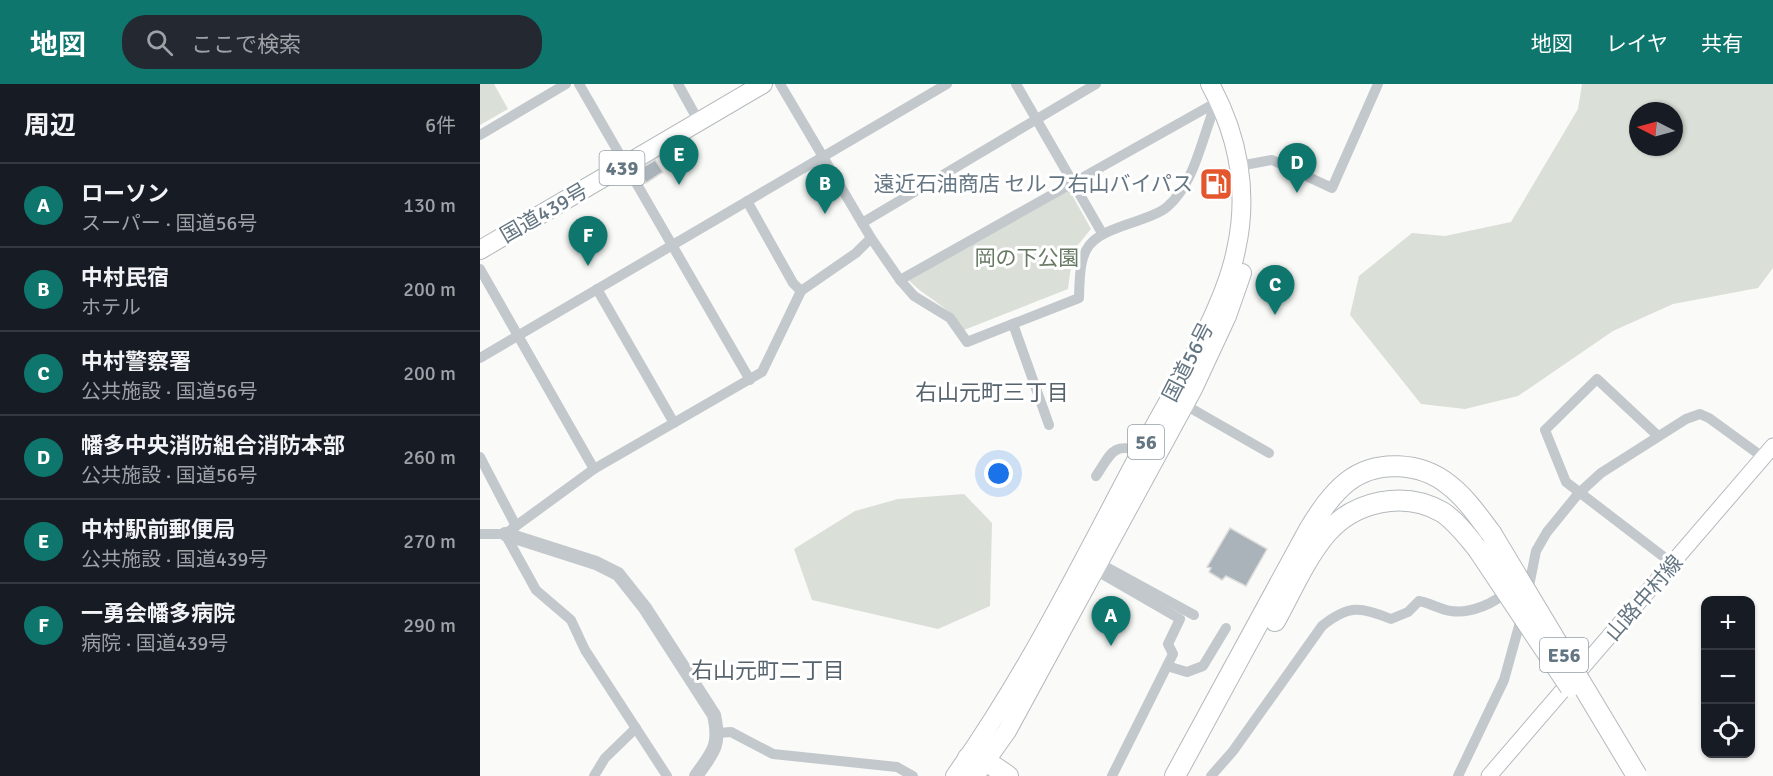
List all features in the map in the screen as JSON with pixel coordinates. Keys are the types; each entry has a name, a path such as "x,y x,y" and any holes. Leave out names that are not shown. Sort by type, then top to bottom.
{"highway":[{"name":"国道439号","path":"480,250 763,84"},
{"name":"国道56号","path":"955,776 977,769 994,720 1093,565 1178,401 1227,316 1248,252 1253,187 1219,96 1210,84"},
{"name":"国道56号","path":"1093,565 1141,451 1178,401"},
{"name":"E56","path":"1175,776 1324,505 1347,482 1381,467 1401,466 1419,470 1447,483 1473,508 1491,533 1637,776"},
{"name":"E56","path":"1190,776 1307,563 1325,535 1338,521 1372,504 1388,500 1406,500 1443,513 1477,548 1551,662 1637,776"},
{"path":"977,769 1008,776"}],"main road":[{"name":"山路中村線","path":"1489,776 1768,452"}],"street":[{"path":"480,135 566,84"},
{"path":"579,84 750,380"},
{"path":"678,84 699,122"},
{"path":"780,84 871,238 900,280 914,296 951,318 967,342 1080,298 1081,259 1088,244 1102,233 1165,209 1179,195 1219,96"},
{"path":"480,358 947,84"},
{"path":"1016,84 1102,233"},
{"path":"862,223 1096,84"},
{"path":"1245,165 1272,160 1332,188 1378,84"},
{"path":"900,280 1073,183 1219,96"},
{"path":"747,201 793,283 801,291"},
{"path":"511,530 594,469 762,372 773,354 801,291 856,253 871,238"},
{"path":"480,269 594,469"},
{"path":"597,289 674,423"},
{"path":"1013,324 1049,425"},
{"path":"1657,435 1597,379 1545,430 1566,482 1578,494 1673,564"},
{"path":"1178,401 1269,453"},
{"path":"1458,776 1504,680 1517,639 1536,551 1547,532 1578,494 1601,474 1657,435 1700,414 1768,452"},
{"path":"1096,476 1114,450 1123,446 1141,451"},
{"path":"480,458 536,590 571,620 585,650 667,776"},
{"path":"480,534 511,530 596,563 618,574 645,608 714,715 718,733 716,749 696,776"},
{"path":"1211,776 1233,752 1322,626 1337,614 1352,609 1372,611 1391,619 1408,612 1419,601 1452,612 1470,609 1500,599 1534,560"},
{"path":"1093,565 1194,615"},
{"path":"1093,565 1180,620 1168,644 1173,654 1112,776"},
{"path":"1167,666 1186,672 1203,666 1226,628"},
{"path":"594,776 605,758 636,728"},
{"path":"718,733 731,732 772,754 897,767 913,776"}],"green space":[{"path":"480,84 494,84 508,109 480,125"},
{"path":"1582,84 1773,84 1773,268 1758,288 1673,304 1613,331 1518,396 1465,409 1421,404 1350,315 1359,276 1412,233 1445,236 1511,222 1578,109"},
{"name":"岡の下公園","path":"1067,186 1091,229 1073,251 1068,289 964,330 951,314 906,277"},
{"path":"964,494 992,523 990,606 938,629 812,600 794,549 855,511 898,499"}],"building":[{"path":"655,160 663,172 646,183 638,170"},
{"path":"1230,528 1267,549 1246,586 1226,576 1222,580 1209,572 1211,568 1207,567"}],"place":[{"name":"遠近石油商店 セルフ右山バイパス","path":"1216,184"},
{"name":"中村駅前郵便局","path":"679,185"},
{"name":"幡多中央消防組合消防本部","path":"1297,193"},
{"name":"中村民宿","path":"825,214"},
{"name":"一勇会幡多病院","path":"588,266"},
{"name":"中村警察署","path":"1275,315"},
{"name":"ローソン","path":"1111,646"}],"district":[{"name":"右山元町三丁目","path":"992,392"},
{"name":"右山元町二丁目","path":"768,670"}]}
